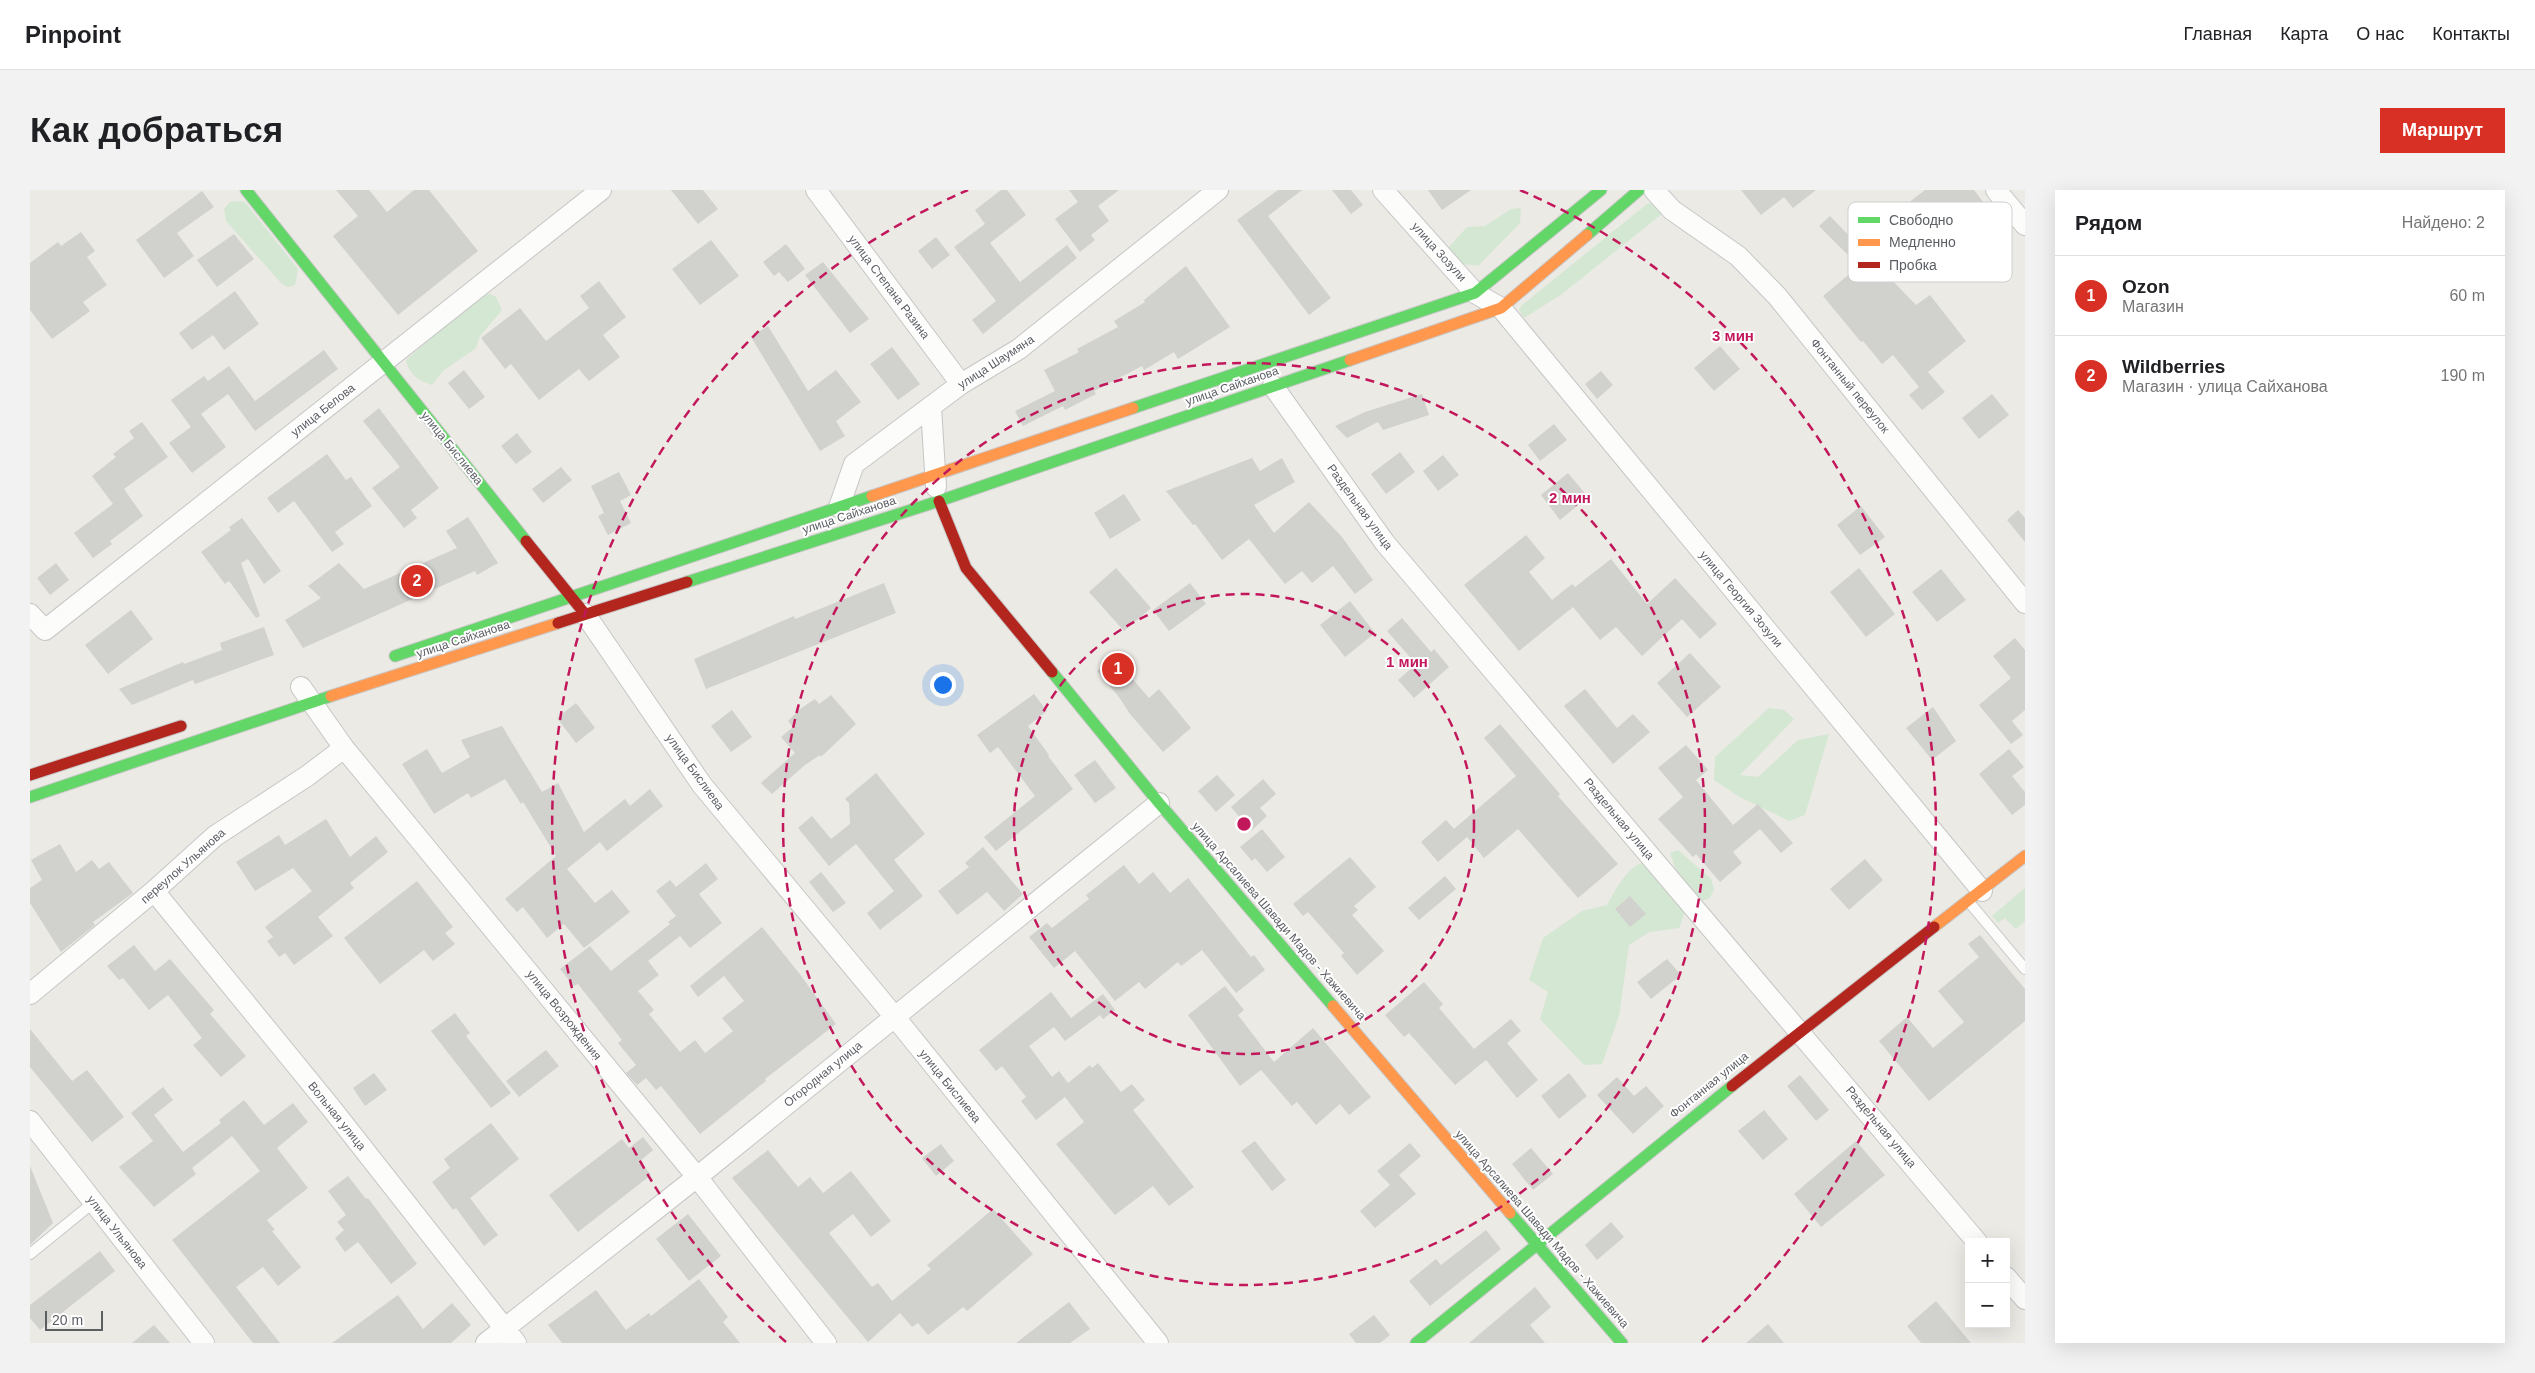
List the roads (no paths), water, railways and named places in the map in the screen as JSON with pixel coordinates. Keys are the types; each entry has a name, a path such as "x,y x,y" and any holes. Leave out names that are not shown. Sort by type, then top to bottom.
{"main road":[{"name":"улица Бислиева","path":"246,190 585,614"},
{"name":"улица Сайханова","path":"386,659 1475,293 1601,190"},
{"name":"улица Сайханова","path":"30,796 305,691 585,614 939,501 1501,308 1639,190"},
{"name":"улица Арсалиева Шавади Мадов - Хажиевича","path":"939,501 966,568 1160,803 1622,1343"},
{"path":"30,775 189,724"},
{"name":"Фонтанная улица","path":"1416,1343 1539,1245 1663,1140 1799,1031 2025,856"}],"street":[{"name":"улица Белова","path":"30,614 45,630 601,190"},
{"name":"улица Степана Разина","path":"816,190 961,384"},
{"name":"улица Шаумяна","path":"839,507 854,464 961,384 1019,349 1218,190"},
{"name":"улица Зозули","path":"1383,190 1475,293 1501,308"},
{"name":"Фонтанный переулок","path":"1654,190 1672,210 1738,256 1777,296 2025,603"},
{"path":"1996,190 2006,202"},
{"path":"2012,209 2025,225"},
{"name":"улица Георгия Зозули","path":"1501,308 1975,896"},
{"name":"Раздельная улица","path":"1273,386 1386,544 1974,1238"},
{"path":"931,406 934,475 939,501"},
{"name":"улица Бислиева","path":"585,614 702,785 894,1016 1158,1343"},
{"name":"улица Возрождения","path":"305,691 344,748 697,1177 826,1343"},
{"name":"переулок Ульянова","path":"30,994 154,891 215,836 307,776 344,748"},
{"name":"Огородная улица","path":"486,1343 511,1336 697,1177 1160,803"},
{"name":"Вольная улица","path":"154,891 332,1109 511,1336"},
{"name":"улица Ульянова","path":"30,1121 204,1343"},
{"path":"2010,1282 2025,1300"}],"lane":[{"path":"1975,896 2025,970"},
{"path":"30,1254 94,1202"}],"place":[{"name":"Wildberries","path":"417,581"},
{"name":"Ozon","path":"1118,669"}]}
